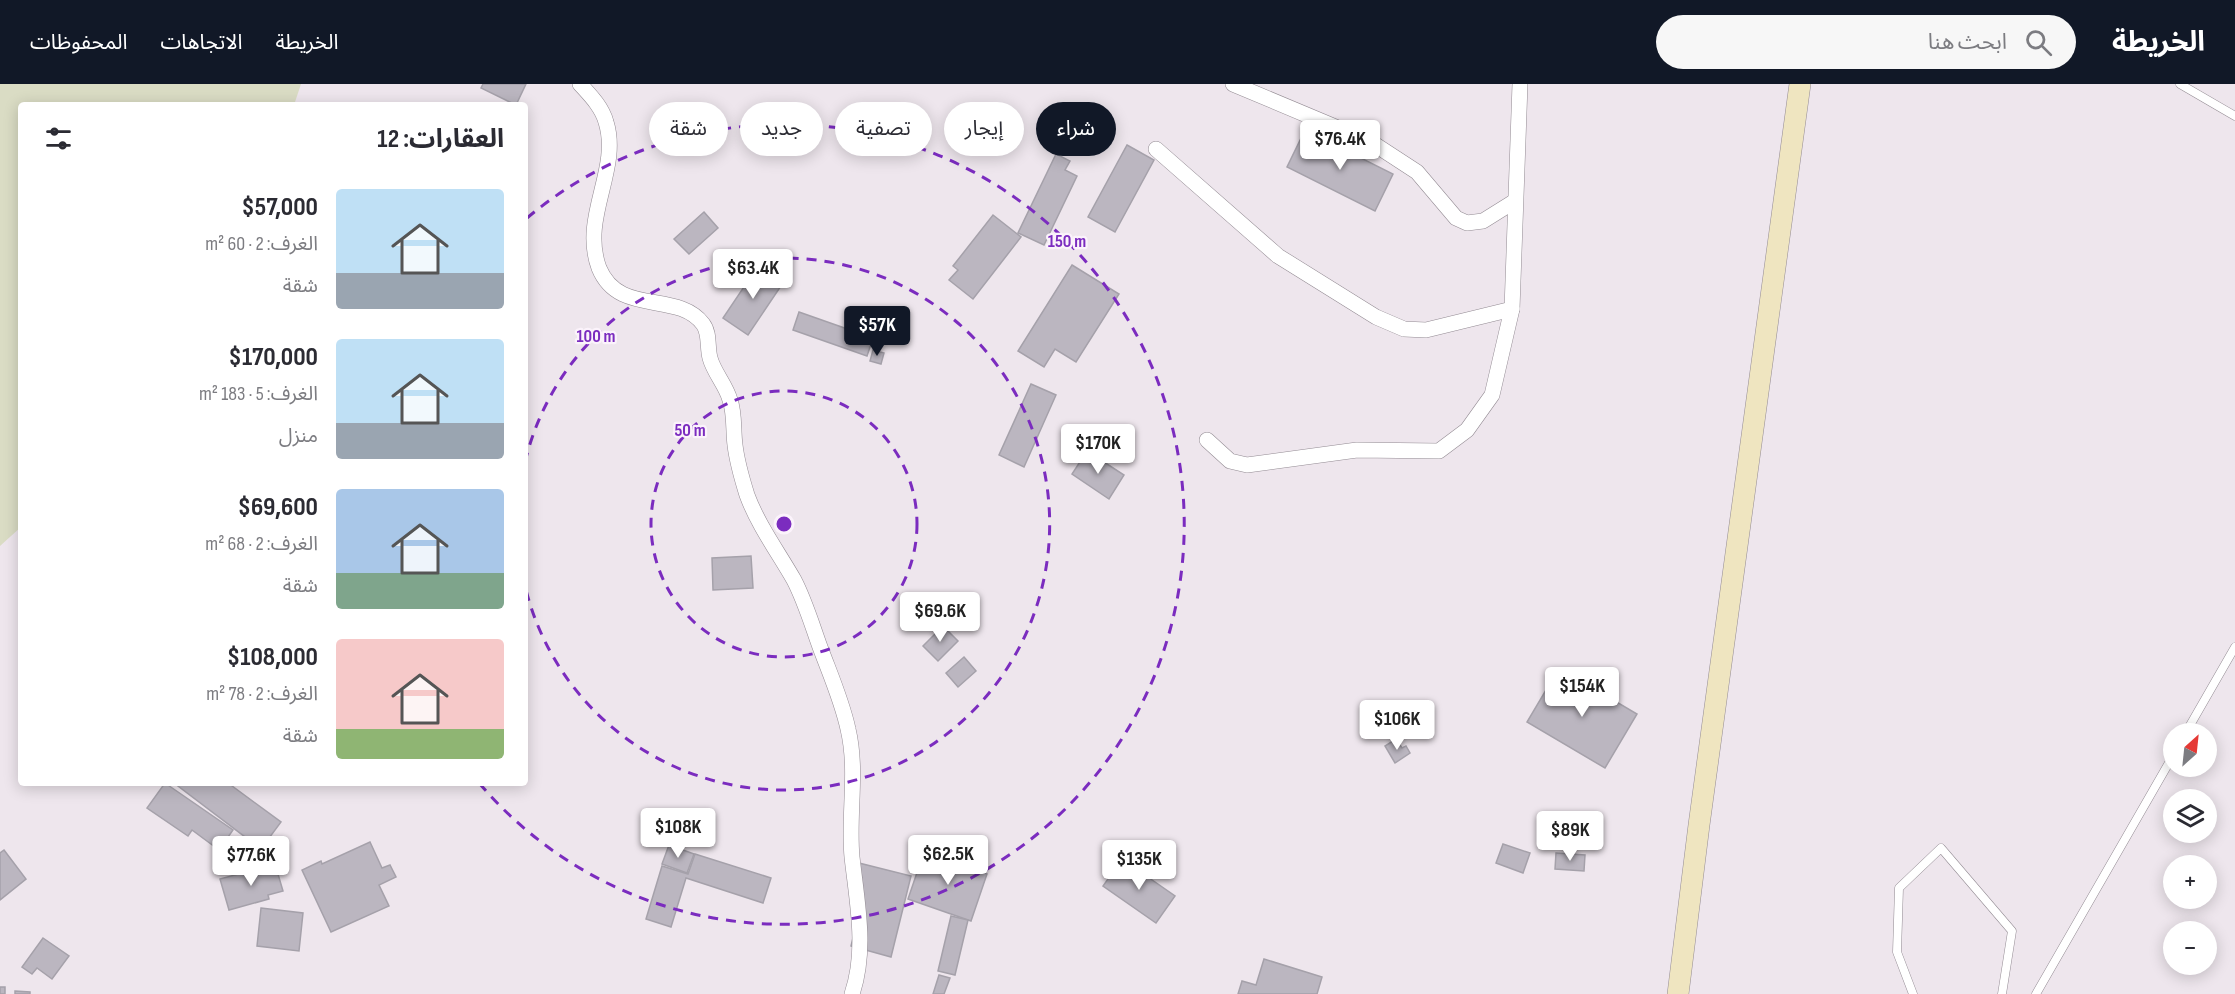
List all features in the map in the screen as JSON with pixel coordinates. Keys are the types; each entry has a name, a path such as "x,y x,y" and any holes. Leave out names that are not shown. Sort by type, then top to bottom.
{"main road":[{"path":"1678,994 1800,84"}],"street":[{"path":"580,84 597,104 606,121 609,140 608,159 594,219 593,244 600,269 612,288 622,294 636,300 686,311 703,324 710,358 730,398 735,446 748,495 755,514 795,583 848,726 853,777 852,854 861,952 852,994"},
{"path":"1233,84 1371,142 1417,172 1456,218 1467,223 1483,221 1515,201"},
{"path":"1207,440 1230,461 1247,465 1357,450 1439,451 1467,430 1492,395 1512,309 1520,84"},
{"path":"1156,149 1278,256 1376,317 1404,328 1426,330 1512,309"}],"lane":[{"path":"2180,84 2235,116"},
{"path":"2191,723 2235,647"},
{"path":"2036,994 2163,773"},
{"path":"1913,994 1897,952 1899,888 1941,848 2012,931 2002,994"}],"green space":[{"path":"0,84 301,84 295,102 18,102 18,530 0,546"}],"building":[{"path":"483,84 526,84 517,102 510,102 481,88"},
{"path":"1305,130 1393,174 1375,211 1287,167"},
{"path":"1127,145 1154,160 1115,232 1088,217"},
{"path":"1055,156 1070,161 1065,170 1077,176 1044,245 1018,233"},
{"path":"704,212 718,228 689,254 674,239"},
{"path":"993,215 1021,237 973,299 949,280 958,270 953,266"},
{"path":"1072,265 1119,294 1076,362 1055,349 1044,367 1018,351"},
{"path":"758,266 783,283 748,335 723,318"},
{"path":"799,312 873,338 867,356 793,330"},
{"path":"873,350 884,353 881,364 870,361"},
{"path":"1031,384 1056,395 1024,467 999,455"},
{"path":"1087,451 1124,475 1109,499 1072,474"},
{"path":"751,556 753,588 713,590 712,558"},
{"path":"943,626 958,641 938,661 923,646"},
{"path":"964,657 976,671 958,687 946,673"},
{"path":"1559,668 1637,714 1605,768 1527,722"},
{"path":"1396,739 1402,748 1406,746 1410,753 1395,763 1385,746"},
{"path":"163,786 169,786 233,830 219,850 192,830 188,836 147,808"},
{"path":"178,786 232,786 281,822 261,849"},
{"path":"370,842 382,868 390,865 396,877 379,885 389,906 331,932 302,870 321,861 322,864"},
{"path":"1503,844 1530,853 1523,873 1496,863"},
{"path":"669,845 694,854 687,873 662,864"},
{"path":"4,850 26,879 0,900 0,853"},
{"path":"924,852 987,874 971,921 908,899"},
{"path":"1556,853 1585,855 1584,871 1555,869"},
{"path":"695,854 771,878 763,903 686,878 671,927 646,919 662,866 688,874"},
{"path":"1122,859 1175,896 1156,923 1103,886"},
{"path":"859,863 911,876 891,957 851,946 862,901"},
{"path":"275,864 283,891 268,895 269,899 229,910 220,879"},
{"path":"261,908 303,913 299,951 257,946"},
{"path":"951,916 968,920 955,975 938,971"},
{"path":"43,938 69,956 52,979 37,968 32,974 22,967"},
{"path":"1264,959 1322,977 1317,994 1238,994 1242,981 1256,985"},
{"path":"939,975 950,978 944,994 933,994"},
{"path":"0,987 5,987 5,994 0,994"},
{"path":"15,991 30,992 30,994 15,994"}]}
